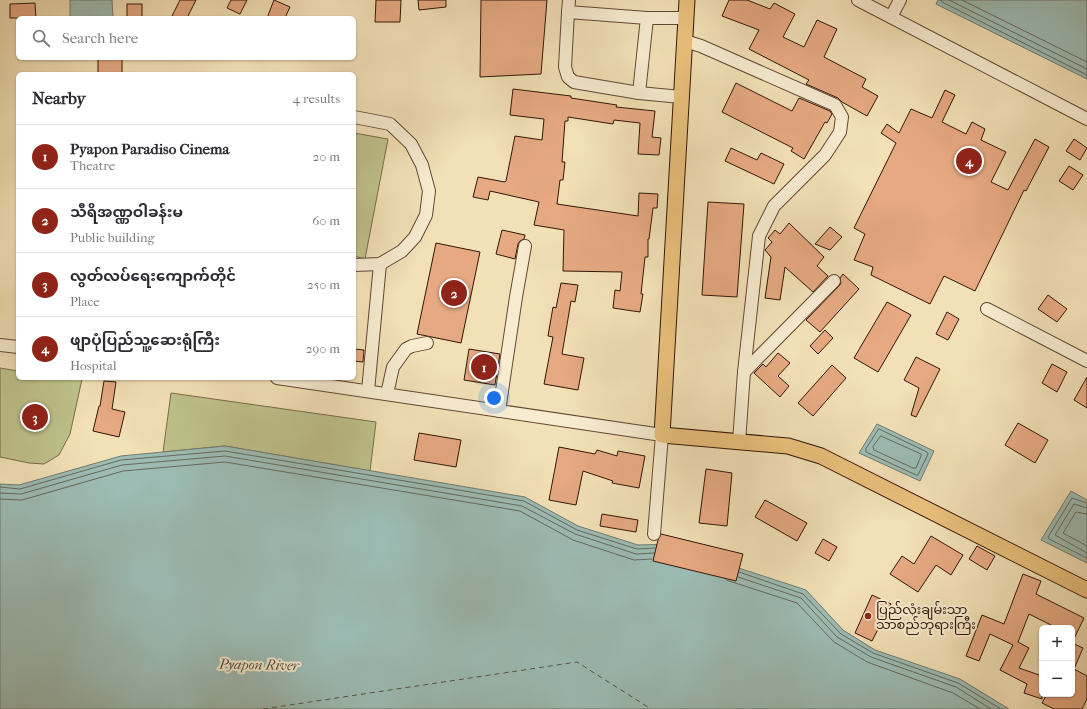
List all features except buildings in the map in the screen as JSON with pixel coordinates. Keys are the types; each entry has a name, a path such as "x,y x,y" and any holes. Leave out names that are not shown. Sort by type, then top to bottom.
{"main road":[{"path":"687,0 662,434 788,446 822,456 1087,590"}],"street":[{"path":"858,0 1087,119"},
{"path":"891,17 900,0"},
{"path":"681,97 639,93 574,82 568,77 565,67 568,6 647,18 686,18"},
{"path":"639,93 647,18"},
{"path":"685,41 701,46 835,106 842,117 840,132 825,155 774,206 759,236 744,372 739,442"},
{"path":"356,117 387,123 402,136 410,144 422,165 429,190 426,215 416,237 402,251 380,264 356,265"},
{"path":"499,410 525,246"},
{"path":"368,392 380,264"},
{"path":"744,372 834,281"},
{"path":"987,308 1087,361"},
{"path":"387,394 393,367 406,349 412,346 427,343"},
{"path":"0,345 16,348"},
{"path":"290,380 662,434 654,534"}],"green space":[{"path":"356,133 388,139 365,259 356,257"},
{"path":"0,368 16,371 16,380 82,380 70,434 59,455 44,464 29,463 0,457"},
{"path":"171,393 376,422 370,471 225,446 163,452"}],"water":[{"path":"70,0 112,0 113,16 70,16"},
{"path":"938,0 1087,0 1087,79 936,4"},
{"path":"877,424 934,451 920,481 859,453"},
{"name":"Pyapon River","path":"225,446 525,497 578,526 638,545 676,544 708,558 806,590 843,630 875,650 960,679 1009,709 0,709 0,484 19,485 121,456"},
{"path":"1071,491 1087,500 1087,563 1041,540"}],"ferry route":[{"path":"263,709 577,662 651,709"}],"place":[{"name":"ဖျာပုံပြည်သူ့ဆေးရုံကြီး","path":"969,161"},
{"name":"သီရိအဏ္ဏဝါခန်းမ","path":"454,293"},
{"name":"Pyapon Paradiso Cinema","path":"484,367"},
{"name":"လွတ်လပ်ရေးကျောက်တိုင်","path":"35,417"},
{"name":"ပြည်လုံးချမ်းသာ သာစည်ဘုရားကြီး","path":"868,616"}]}
